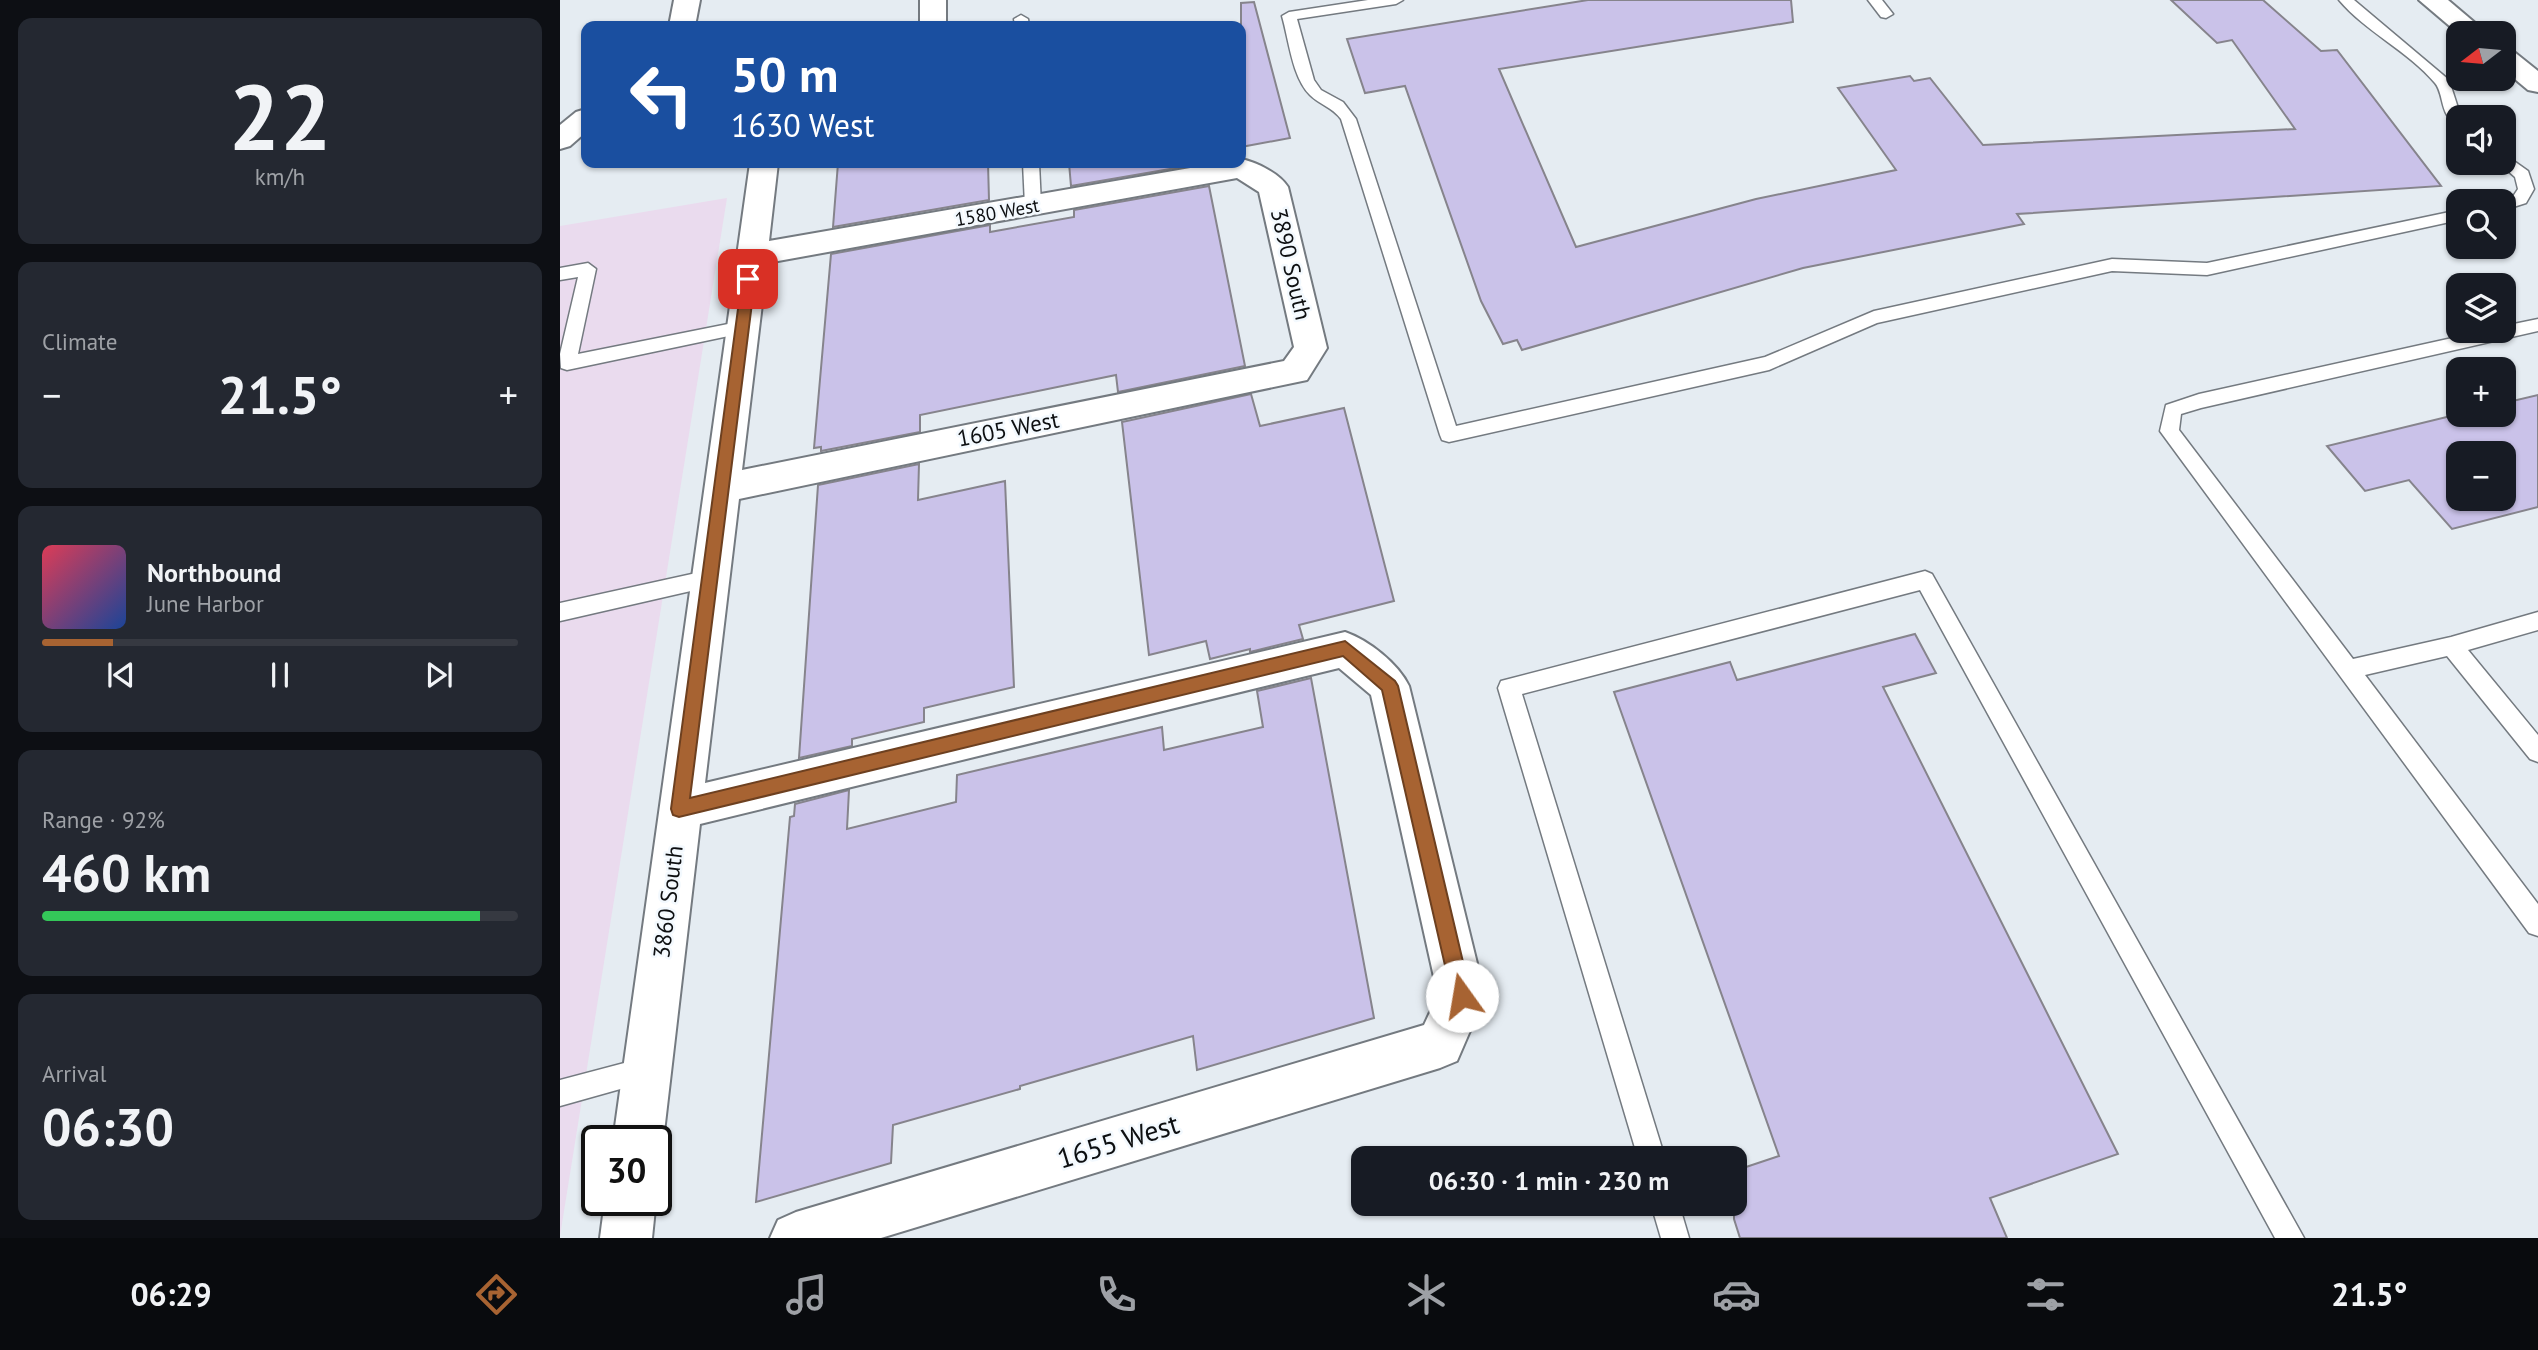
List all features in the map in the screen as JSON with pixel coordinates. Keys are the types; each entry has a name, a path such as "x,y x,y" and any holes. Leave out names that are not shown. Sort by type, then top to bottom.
{"street":[{"path":"683,21 687,0"},
{"path":"933,0 933,21"},
{"path":"2432,0 2459,21"},
{"path":"2516,67 2538,84"},
{"path":"560,140 581,123"},
{"name":"3860 South","path":"640,1125 763,168"},
{"name":"1580 West","path":"751,256 1242,168"},
{"name":"3890 South","path":"1242,168 1273,187 1311,348 1294,371"},
{"name":"1605 West","path":"722,488 1294,371"},
{"name":"1655 West","path":"679,809 1345,649 1389,686 1462,996 1440,1044 796,1238"},
{"path":"626,1238 629,1216"}],"lane":[{"path":"1396,0 1289,16 1307,80 1316,93 1338,105 1348,119 1449,435 1769,363 1804,349 1845,327 1874,317 2099,268 2143,265 2172,271 2207,269 2446,218"},
{"path":"1875,0 1886,14"},
{"path":"2346,0 2444,83 2450,105"},
{"path":"1031,168 1033,205"},
{"path":"2516,169 2522,174 2526,189 2521,199 2516,201"},
{"path":"560,274 588,269 567,363 743,327"},
{"path":"2538,325 2199,401 2173,411 2169,431 2538,925"},
{"path":"560,612 710,579"},
{"path":"1647,1146 1508,688 1925,580 2290,1238"},
{"path":"2347,670 2451,646 2538,621"},
{"path":"2451,646 2538,752"},
{"path":"560,1093 647,1070"},
{"path":"1669,1216 1675,1238"}],"shaded area":[{"path":"727,198 560,1236 560,226"}],"building":[{"path":"1588,0 1791,0 1793,22 1499,69 1576,247 1756,199 1896,170 1838,88 1910,76 1914,81 1930,78 1983,145 2295,129 2232,40 2217,43 2171,0 2263,0 2321,51 2337,50 2441,186 2017,214 2024,224 1803,268 1522,350 1517,340 1503,344 1481,301 1405,86 1365,93 1347,39"},
{"path":"1254,2 1290,138 1246,146 1246,21 1241,21 1241,3"},
{"path":"838,168 988,168 989,200 833,227"},
{"path":"1069,168 1176,168 1071,186"},
{"path":"1209,186 1245,366 1118,392 1116,375 920,415 920,432 821,451 821,447 814,448 831,254 990,225 990,232 1074,217 1074,210"},
{"path":"1251,394 1260,426 1344,408 1394,601 1299,625 1303,639 1250,652 1250,649 1210,659 1206,641 1149,655 1122,422"},
{"path":"2538,395 2538,507 2452,529 2409,480 2365,491 2327,446 2446,417 2446,427 2516,427 2516,400"},
{"path":"919,464 918,500 1005,481 1014,687 924,708 924,722 852,739 852,746 799,758 818,485"},
{"path":"1915,634 1936,673 1883,687 2118,1154 1990,1198 2007,1238 1740,1238 1734,1216 1747,1216 1747,1167 1779,1156 1614,692 1730,662 1737,680"},
{"path":"1311,678 1374,1018 1197,1070 1193,1036 1020,1086 1020,1089 893,1125 891,1163 756,1202 790,817 794,816 795,804 849,790 847,829 956,802 957,775 1162,727 1164,750 1263,727 1257,691"}],"route":[{"path":"748,279 679,809 1345,649 1389,686 1462,996"}]}
